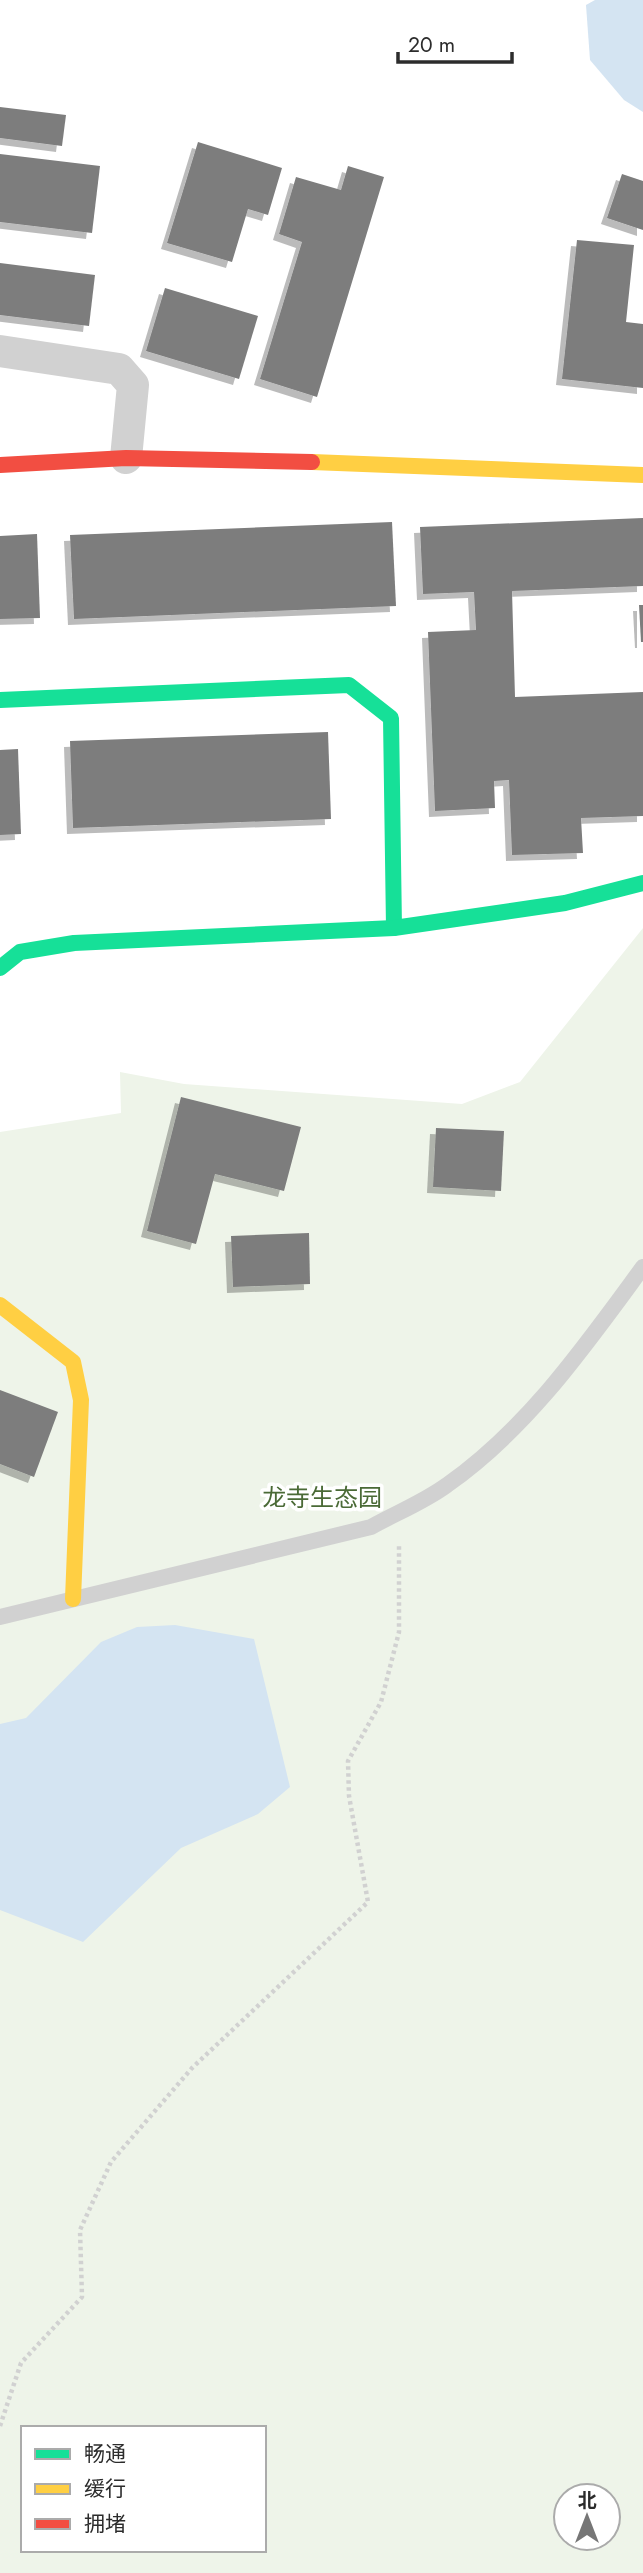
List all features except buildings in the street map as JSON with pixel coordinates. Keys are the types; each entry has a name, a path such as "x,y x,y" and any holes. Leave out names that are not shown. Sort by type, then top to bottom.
{"street":[{"path":"0,351 119,369 133,384 126,458"},
{"path":"0,465 126,458 390,464 643,475"},
{"path":"0,700 349,685 391,718 394,928"},
{"path":"0,968 20,951 74,943 394,928 565,904 643,883"},
{"path":"0,1305 73,1362 81,1400 73,1600"}],"lane":[{"path":"0,1617 371,1527 445,1486 506,1438 581,1352 643,1266"}],"path":[{"path":"0,2426 21,2363 82,2297 80,2230 111,2162 192,2068 368,1902 349,1796 348,1761 382,1702 399,1632 399,1511"}],"green space":[{"name":"龙寺生态园","path":"643,928 643,2573 0,2573 0,1132 121,1113 120,1072 184,1084 462,1104 520,1082"}],"water":[{"path":"595,0 643,0 643,112 624,100 590,60 586,5"},
{"path":"175,1625 254,1639 290,1787 258,1814 181,1848 83,1942 0,1910 0,1724 26,1718 101,1642 137,1627"}],"traffic: fast":[{"path":"0,700 349,685 391,718 394,928"},
{"path":"0,968 20,952 74,943 394,928 565,903 643,883"}],"traffic: slow":[{"path":"312,462 643,475"},
{"path":"0,1305 73,1362 81,1400 73,1599"}],"traffic: jam":[{"path":"0,465 126,458 312,462"}]}
